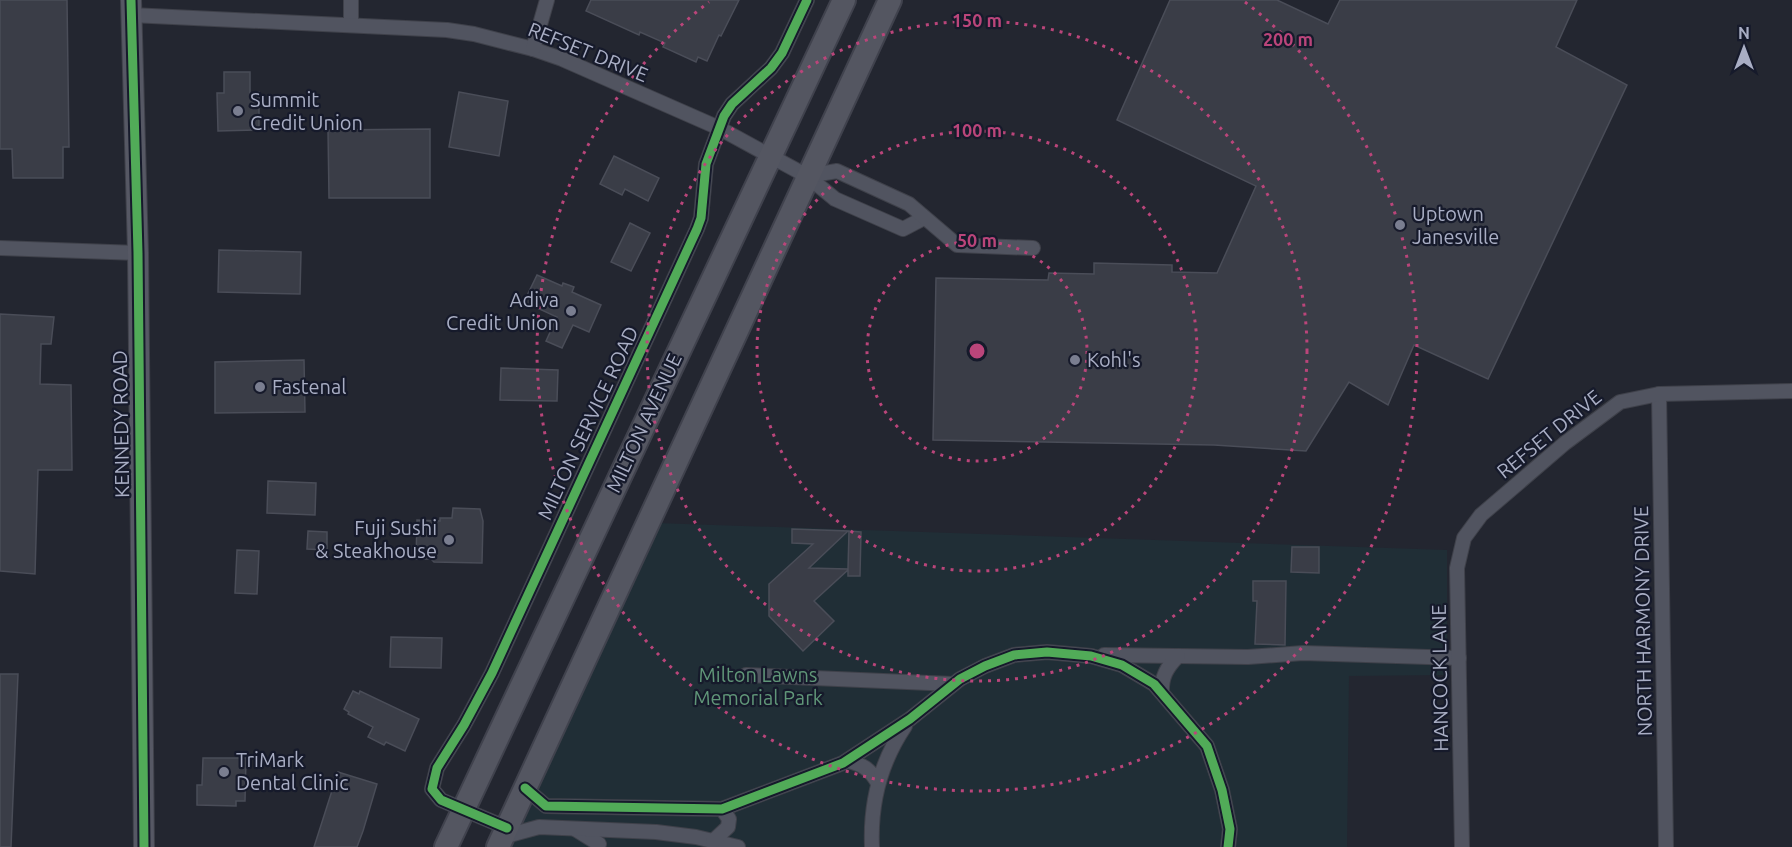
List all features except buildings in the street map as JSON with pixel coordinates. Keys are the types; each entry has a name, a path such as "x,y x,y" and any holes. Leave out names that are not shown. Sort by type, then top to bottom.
{"main road":[{"name":"MILTON AVENUE","path":"446,847 844,0"},
{"path":"502,837 890,0"}],"street":[{"path":"351,0 351,24"},
{"path":"533,49 547,0"},
{"name":"MILTON SERVICE ROAD","path":"502,837 436,795 432,784 437,768 464,725 492,673 697,229 701,218 706,164 724,116 732,104 771,68 782,53 807,0"},
{"name":"REFSET DRIVE","path":"131,7 447,30 474,34 533,49 719,128 807,176 836,199 903,229 924,218"},
{"name":"KENNEDY ROAD","path":"131,7 138,253 144,847"},
{"path":"807,176 837,171 909,204 957,245 1033,248"},
{"path":"0,248 138,253"},
{"name":"REFSET DRIVE","path":"1481,515 1565,443 1620,402 1659,394 1792,391"},
{"name":"NORTH HARMONY DRIVE","path":"1659,394 1666,847"},
{"name":"HANCOCK LANE","path":"1462,847 1457,568 1464,538 1481,515"},
{"path":"525,788 546,806 722,809 847,760 910,719 953,684 985,666 1014,655 1047,652 1072,654 1091,656 1122,665 1154,684 1207,746 1222,790 1230,829 1228,847"},
{"path":"1072,654 1248,657 1313,653 1459,658"},
{"path":"1162,693 1161,684 1164,672 1178,656"},
{"path":"746,675 953,684"},
{"path":"872,847 872,821 882,766 892,745 910,719"},
{"path":"847,760 859,763 871,771 878,783"},
{"path":"713,841 728,827 729,819 722,809"},
{"path":"502,837 539,826 656,832 738,847"},
{"path":"574,828 599,845 609,830"}],"green space":[{"name":"Milton Lawns Memorial Park","path":"656,523 1447,550 1447,675 1349,676 1347,847 507,847"}],"cycle path":[{"path":"131,0 138,253 144,847"},
{"path":"507,828 441,800 432,789 437,768 464,725 492,673 697,229 701,218 706,164 724,116 732,104 771,68 782,53 807,0"},
{"path":"525,788 546,806 722,809 843,763 910,719 960,679 985,666 1014,655 1047,652 1091,656 1122,665 1154,684 1207,746 1222,790 1230,829 1228,847"}],"place":[{"name":"Summit Credit Union","path":"238,111"},
{"name":"Uptown Janesville","path":"1400,225"},
{"name":"Adiva Credit Union","path":"571,311"},
{"name":"Kohl's","path":"1075,360"},
{"name":"Fastenal","path":"260,387"},
{"name":"Fuji Sushi & Steakhouse","path":"449,540"},
{"name":"TriMark Dental Clinic","path":"224,772"}]}
